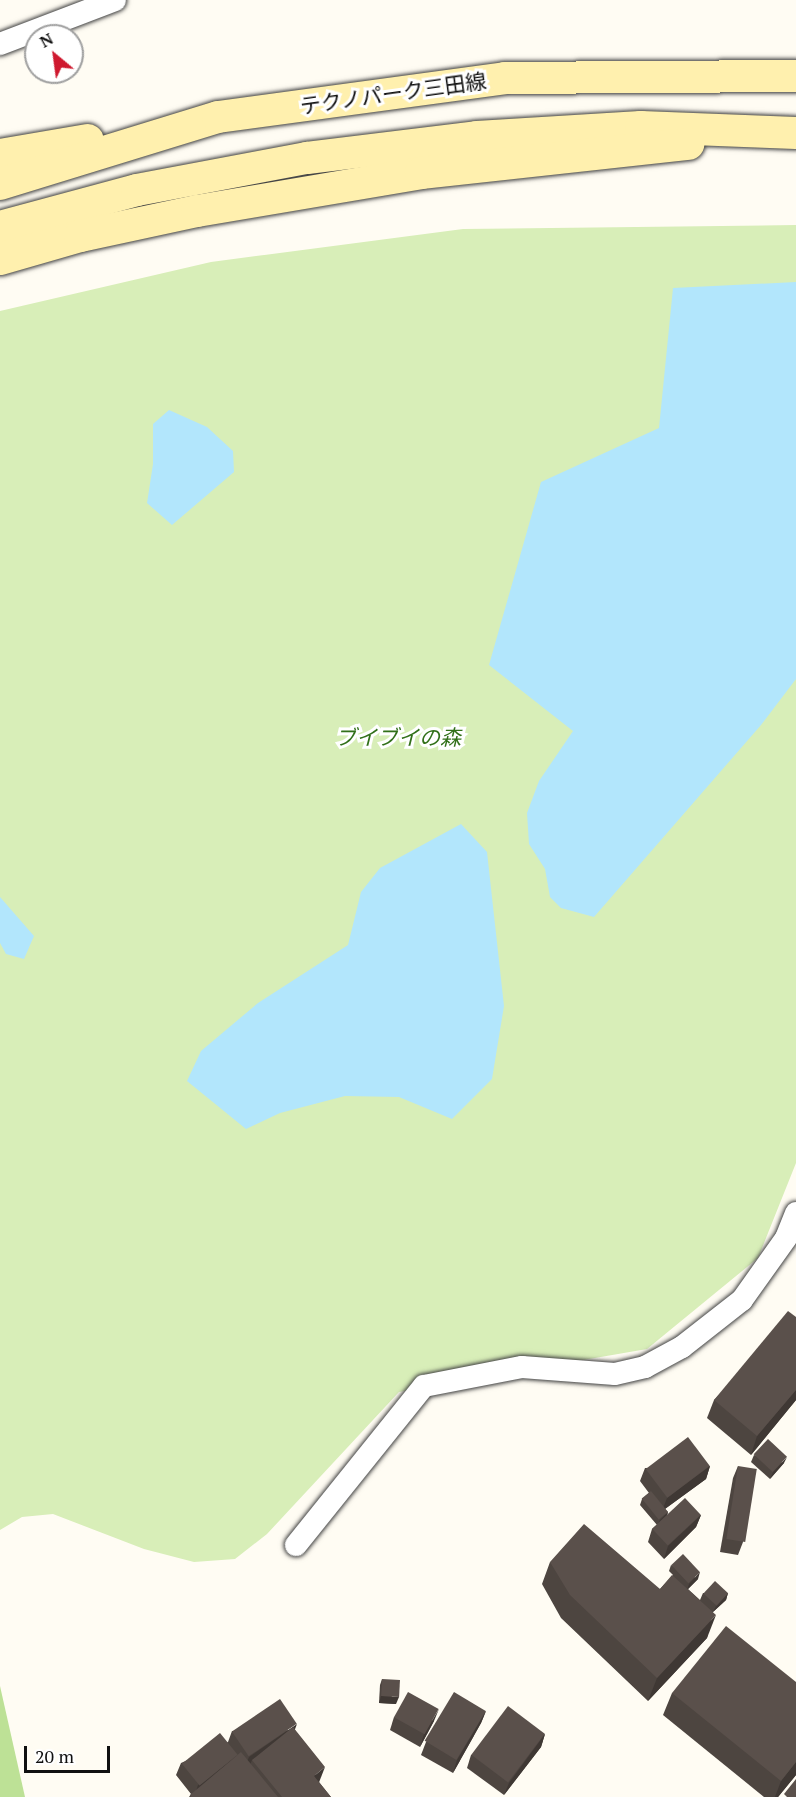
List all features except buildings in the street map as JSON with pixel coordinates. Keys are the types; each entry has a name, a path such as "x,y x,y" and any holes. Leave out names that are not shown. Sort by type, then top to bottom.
{"main road":[{"name":"テクノパーク三田線","path":"0,184 218,117 505,78 796,76"},
{"path":"0,155 218,117"},
{"path":"0,227 148,188 308,158 466,138 641,127 786,133"},
{"path":"0,259 80,236 197,211 421,173 786,133"}],"street":[{"path":"0,44 63,8 115,0"},
{"path":"296,1545 424,1386 522,1367 615,1374 645,1367 682,1347 742,1300 786,1238 796,1213"}],"green space":[{"name":"ブイブイの森","path":"796,225 796,1163 758,1258 647,1349 399,1392 267,1534 235,1559 194,1562 144,1549 53,1514 22,1517 0,1530 0,311 211,262 463,229"},
{"path":"0,1686 25,1797 0,1797"}],"water":[{"path":"796,282 796,679 761,725 594,917 561,908 550,897 545,869 529,844 527,813 539,781 573,731 489,665 541,482 659,428 673,288"},
{"path":"169,410 207,427 233,451 234,472 172,525 147,503 153,464 153,424"},
{"path":"461,824 487,852 504,1006 492,1079 452,1119 399,1097 345,1096 280,1113 246,1129 187,1081 201,1051 258,1003 348,945 361,892 380,868"},
{"path":"0,897 34,936 24,959 6,954 0,943"}]}
